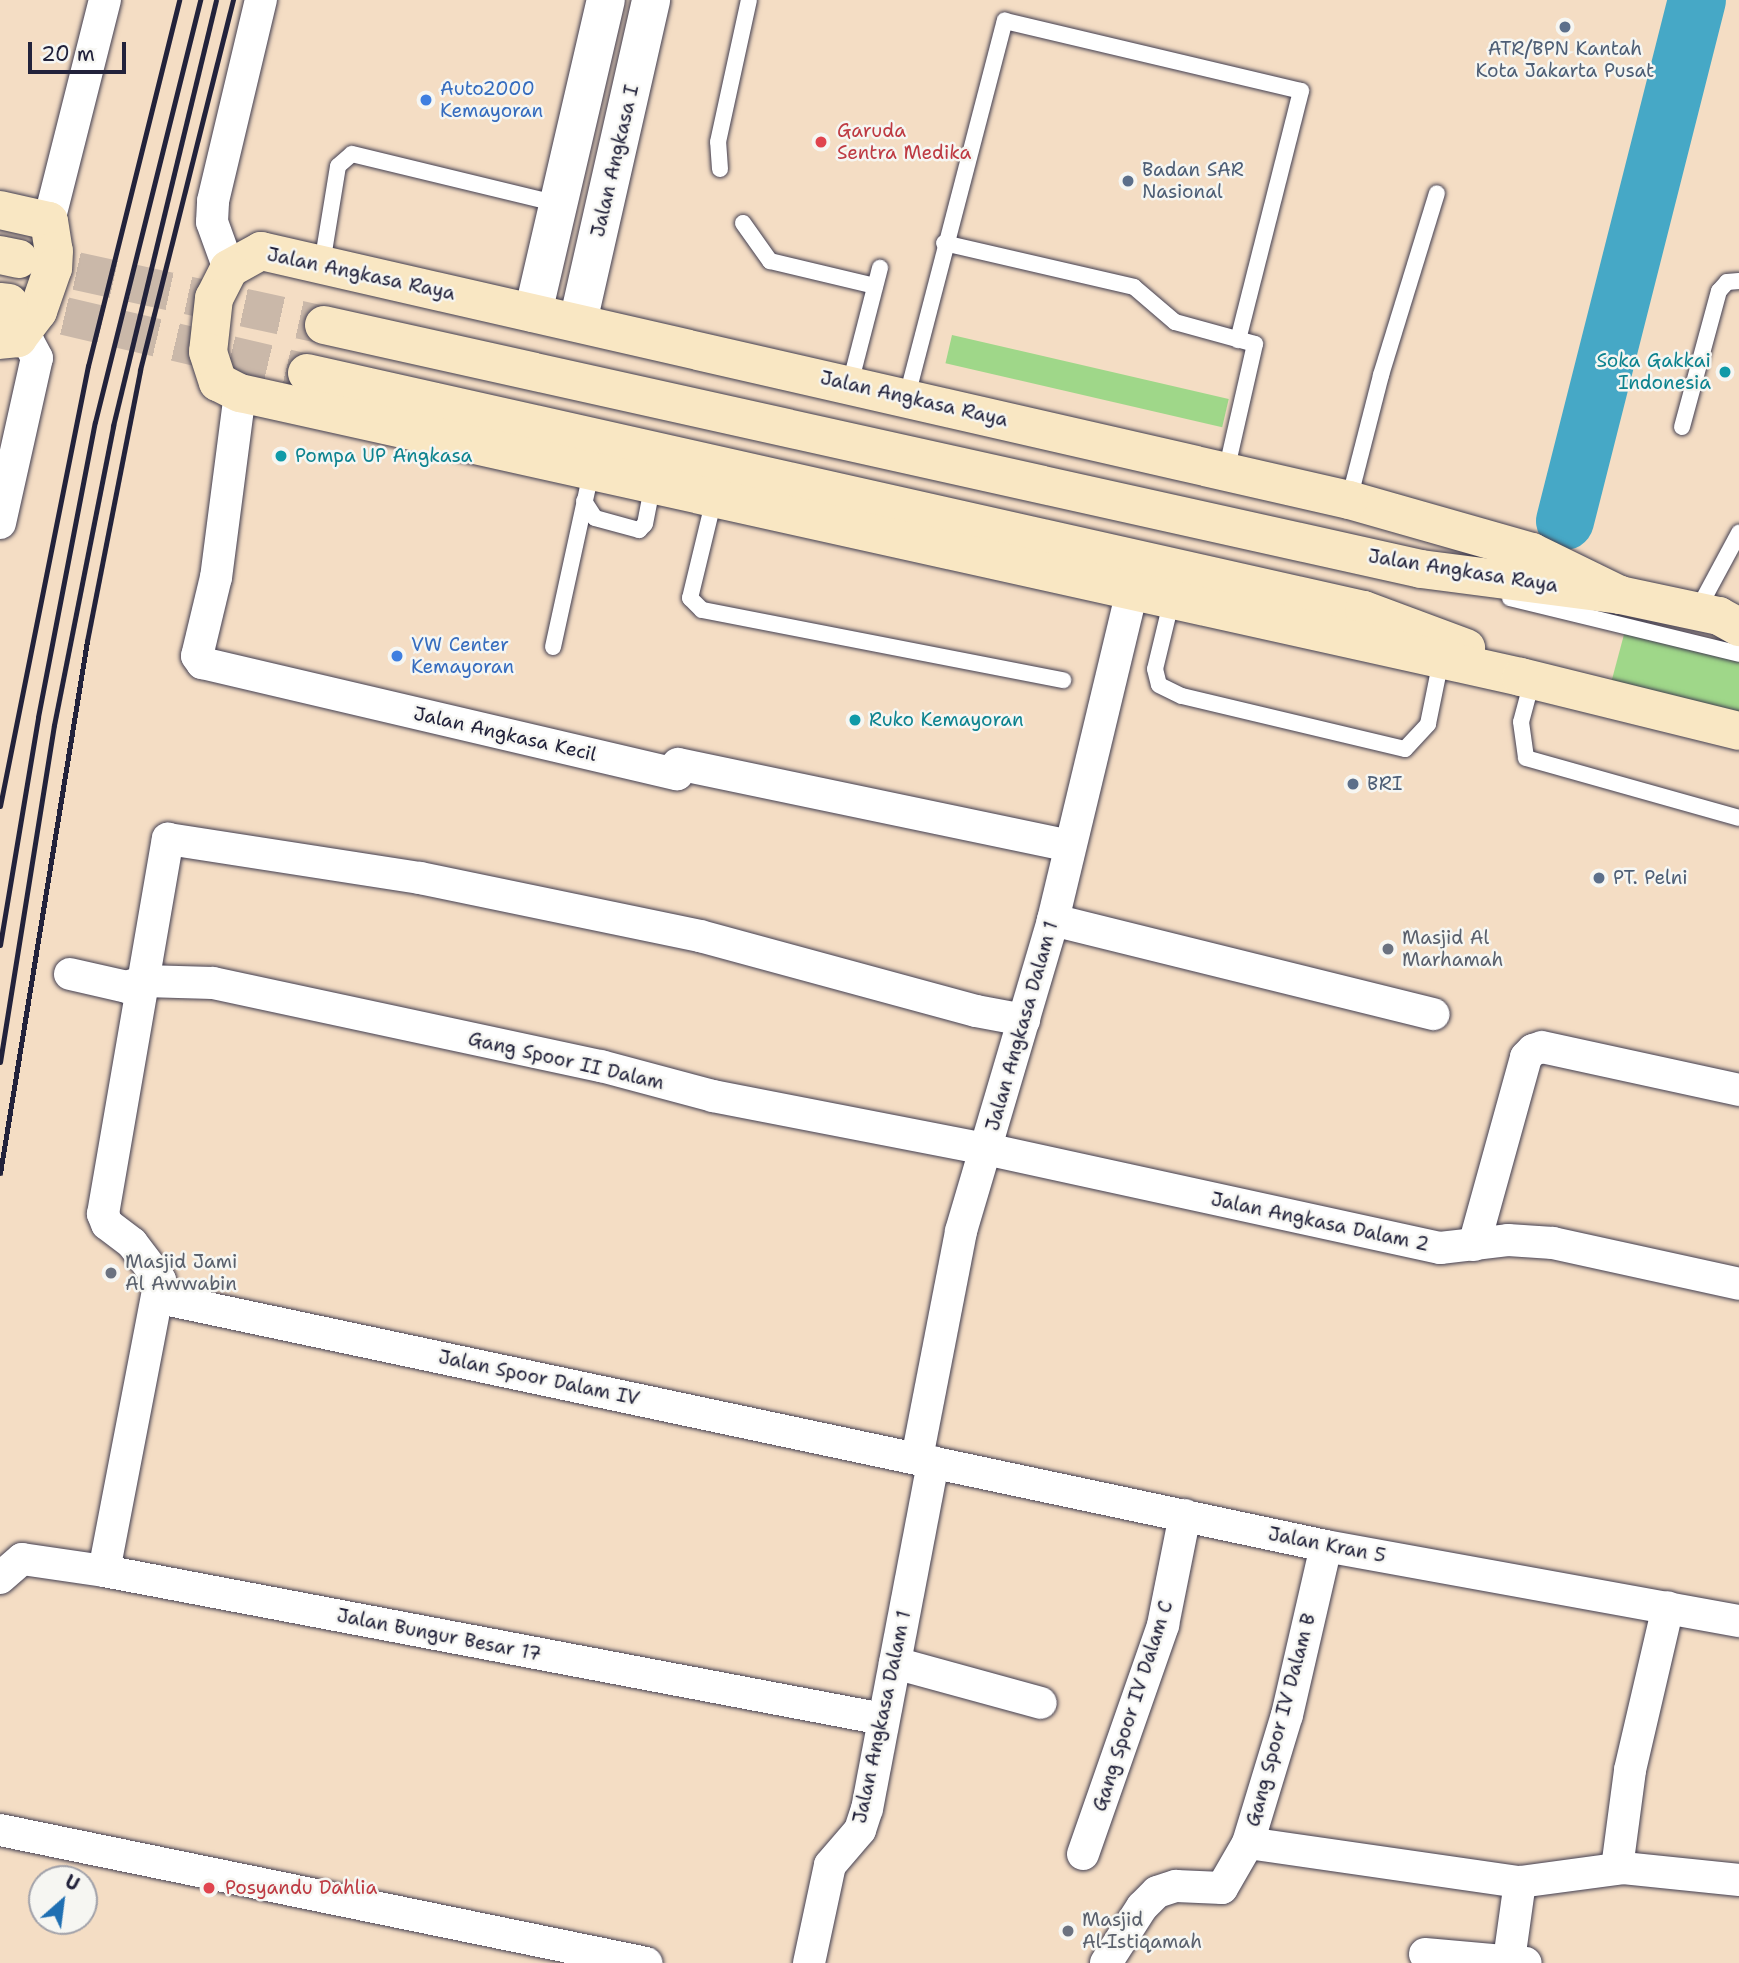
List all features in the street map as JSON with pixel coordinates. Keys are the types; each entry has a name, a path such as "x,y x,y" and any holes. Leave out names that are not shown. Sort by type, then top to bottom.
{"main road":[{"path":"0,210 50,221 53,268 38,311 7,321"},
{"name":"Jalan Angkasa Raya","path":"229,269 261,251 907,396 1226,474 1349,500 1511,545 1620,594"},
{"path":"229,269 214,298 208,352 218,383 240,393 588,484 653,482 1131,594 1527,679 1739,731"},
{"name":"Jalan Angkasa Raya","path":"324,325 1421,569 1620,594 1723,617"},
{"path":"307,373 1364,610 1432,632 1527,679"}],"street":[{"path":"50,221 105,0"},
{"path":"229,269 212,222 213,201 261,0"},
{"path":"533,313 606,0"},
{"name":"Jalan Angkasa I","path":"578,322 651,0"},
{"path":"0,523 4,489 37,358 28,341 7,321"},
{"name":"Jalan Angkasa Kecil","path":"240,393 216,578 197,656 202,663 677,774 678,764 1070,846"},
{"name":"Jalan Angkasa Dalam 1","path":"808,1963 830,1865 859,1830 867,1809 895,1663 961,1231 1053,920 1131,594"},
{"path":"104,1572 136,1392 160,1298 157,1273 132,1243 107,1224 103,1214 171,838 420,878 699,936 718,945 976,1011 1024,1020"},
{"path":"1053,920 1434,1014"},
{"name":"Gang Spoor II Dalam","path":"70,974 127,987 144,981 213,983 601,1066 713,1096 986,1150"},
{"path":"1474,1245 1526,1056 1533,1050 1542,1047 1739,1090"},
{"name":"Jalan Angkasa Dalam 2","path":"986,1150 1440,1248 1508,1240 1553,1243 1739,1284"},
{"name":"Jalan Spoor Dalam IV","path":"160,1298 925,1460"},
{"name":"Jalan Kran 5","path":"925,1460 1326,1546 1739,1621"},
{"name":"Gang Spoor IV Dalam C","path":"1083,1854 1163,1625 1185,1515"},
{"name":"Gang Spoor IV Dalam B","path":"1106,1963 1142,1907 1157,1892 1176,1886 1222,1888 1248,1843 1287,1715 1326,1546"},
{"name":"Jalan Bungur Besar 17","path":"0,1578 22,1559 104,1572 884,1719"},
{"path":"1617,1868 1630,1770 1668,1607"},
{"path":"895,1663 1041,1703"},
{"path":"0,1830 646,1963"},
{"path":"1248,1843 1520,1882 1617,1868 1739,1880"},
{"path":"1425,1954 1518,1962 1520,1882"}],"lane":[{"path":"720,169 718,142 749,0"},
{"path":"907,396 944,243 1005,21 1301,91 1238,340"},
{"path":"322,264 338,166 352,154 558,204"},
{"path":"1349,500 1381,375 1437,193"},
{"path":"743,223 770,261 875,286"},
{"path":"944,243 1134,287 1175,322 1255,344 1226,474"},
{"path":"850,384 880,268"},
{"path":"1682,427 1718,291 1727,282 1739,281"},
{"path":"553,647 588,484"},
{"path":"715,496 691,598 702,610 1063,680"},
{"path":"1723,617 1739,533"},
{"path":"1421,569 1501,596 1739,654"},
{"path":"1171,603 1155,669 1159,685 1182,696 1405,749 1428,724 1441,660"},
{"path":"1527,679 1521,722 1526,758 1739,818"}],"green space":[{"path":"952,335 1229,399 1222,427 945,363"},
{"path":"1626,627 1739,654 1739,731 1607,698"}],"waterway":[{"path":"1565,521 1697,0"}],"tunnel":[{"path":"21,259 324,325"},
{"path":"9,303 307,373"}],"railway":[{"path":"0,806 88,366 179,0"},
{"path":"0,945 38,717 95,422 200,0"},
{"path":"0,1062 54,725 113,426 216,0"},
{"path":"0,1173 87,641 140,370 233,0"}],"place":[{"name":"ATR/BPN Kantah Kota Jakarta Pusat","path":"1565,27"},
{"name":"Auto2000 Kemayoran","path":"426,100"},
{"name":"Garuda Sentra Medika","path":"821,142"},
{"name":"Badan SAR Nasional","path":"1128,181"},
{"name":"Soka Gakkai Indonesia","path":"1725,372"},
{"name":"Pompa UP Angkasa","path":"281,456"},
{"name":"VW Center Kemayoran","path":"397,656"},
{"name":"Ruko Kemayoran","path":"855,720"},
{"name":"BRI","path":"1353,784"},
{"name":"PT. Pelni","path":"1599,878"},
{"name":"Masjid Al Marhamah","path":"1388,949"},
{"name":"Masjid Jami Al Awwabin","path":"111,1273"},
{"name":"Posyandu Dahlia","path":"209,1888"},
{"name":"Masjid Al-Istiqamah","path":"1068,1931"}]}
